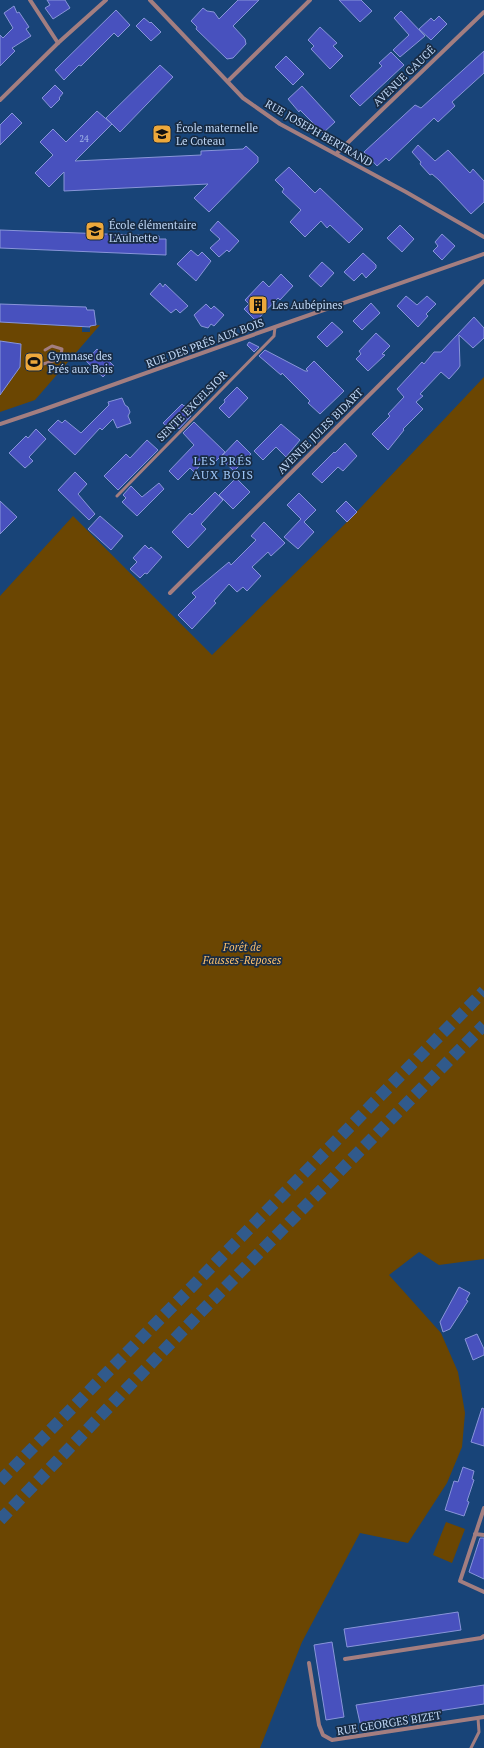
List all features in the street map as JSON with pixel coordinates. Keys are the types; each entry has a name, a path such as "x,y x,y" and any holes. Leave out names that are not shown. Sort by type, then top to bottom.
{"street":[{"path":"30,0 58,43"},
{"path":"0,100 58,43 106,0"},
{"name":"RUE JOSEPH BERTRAND","path":"150,0 243,98 280,124 337,154 484,237"},
{"path":"228,82 310,0"},
{"name":"AVENUE GAUGÉ","path":"337,154 484,12"},
{"name":"RUE DES PRÉS AUX BOIS","path":"0,424 484,254"},
{"name":"AVENUE JULES BIDART","path":"170,593 484,281"},
{"path":"484,1508 460,1581 484,1592"},
{"path":"476,1534 484,1535"},
{"path":"345,1659 480,1638 484,1636"},
{"name":"RUE GEORGES BIZET","path":"309,1663 319,1725 323,1735 332,1740 484,1717"}],"lane":[{"name":"SENTE EXCELSIOR","path":"117,496 274,336 275,327"},
{"path":"43,364 60,359 62,349 52,346 45,350"},
{"path":"471,1748 479,1732 478,1718"}],"green space":[{"name":"Gymnase des Prés aux Bois","path":"0,322 82,327 82,332 90,332 90,326 100,325 35,400 0,412"},
{"name":"Forêt de Fausses-Reposes","path":"484,377 484,1259 439,1265 419,1252 389,1275 441,1333 458,1372 465,1413 462,1447 447,1483 408,1543 360,1533 302,1642 260,1748 0,1748 0,596 73,516 212,655 347,522"},
{"path":"446,1522 465,1529 452,1563 433,1555"}],"building":[{"path":"47,0 65,0 70,8 53,19 45,8 50,5"},
{"path":"238,0 259,0 233,26 245,39 246,44 233,58 227,59 196,29 197,27 191,21 203,8 207,11 214,12 219,19"},
{"path":"339,0 361,0 372,11 360,22"},
{"path":"14,6 17,13 19,12 29,27 26,29 31,36 12,48 15,51 0,66 0,35 3,38 13,28 4,13"},
{"path":"116,10 130,25 118,37 114,33 81,66 79,65 64,80 55,70"},
{"path":"401,11 425,36 400,57 393,50 409,35 394,18"},
{"path":"439,16 447,24 431,40 419,29 431,18 434,21"},
{"path":"144,18 150,23 151,22 161,32 151,41 136,26"},
{"path":"320,27 337,43 333,46 343,56 330,69 311,49 314,46 308,40"},
{"path":"484,51 484,73 452,102 455,106 438,122 434,118 389,161 386,158 377,166 364,152 415,105 421,108"},
{"path":"391,52 404,65 360,106 350,96 382,66 379,63"},
{"path":"286,56 304,74 293,85 275,67"},
{"path":"160,65 173,77 120,132 106,118"},
{"path":"55,85 63,93 59,98 60,99 51,108 42,98"},
{"path":"302,86 335,122 323,133 300,110 299,112 288,99"},
{"name":"École maternelle Le Coteau","path":"97,111 112,124 75,161 201,155 201,151 243,149 246,146 258,157 258,162 209,212 194,198 208,184 64,191 64,172 49,187 35,173 53,155 40,142 53,129 66,142"},
{"path":"12,113 22,123 0,145 0,125"},
{"path":"418,145 435,161 448,150 470,173 473,169 484,181 484,202 471,214 439,180 432,174 430,175 420,164 421,162 412,152"},
{"path":"289,167 315,193 320,188 363,229 349,243 330,225 327,228 321,221 305,237 290,222 301,210 282,192 284,189 275,180"},
{"path":"218,221 239,241 229,252 227,250 219,257 210,248 220,239 210,230"},
{"path":"400,225 414,239 402,252 387,238"},
{"path":"0,230 159,236 159,239 166,239 166,255 0,248"},
{"path":"442,234 455,246 442,260 433,251 438,246 435,242"},
{"path":"191,250 198,256 202,252 211,261 196,281 177,264"},
{"path":"363,253 376,265 376,268 366,278 362,273 354,281 344,272"},
{"path":"322,262 334,273 321,287 309,276"},
{"path":"281,274 293,286 280,300 278,298 256,321 244,309 249,304 245,300 263,281 269,287"},
{"path":"160,283 163,287 165,284 188,306 180,313 176,309 171,313 150,294"},
{"path":"406,296 417,305 427,296 436,304 426,314 428,316 418,327 397,306"},
{"path":"371,303 380,313 362,330 353,321"},
{"path":"0,304 86,307 87,310 94,310 96,325 90,327 0,322"},
{"path":"206,304 211,309 214,306 224,315 214,326 211,324 208,328 201,326 194,315"},
{"path":"474,317 484,328 484,338 473,348 459,335 460,366 449,379 441,372 420,394 423,396 416,402 423,409 403,429 404,430 388,450 372,434 390,416 388,414 404,397 397,389 422,362 424,364 434,352 441,352"},
{"path":"332,322 343,332 327,347 317,337"},
{"path":"376,333 390,346 382,354 385,355 368,371 356,359 361,354 359,351"},
{"path":"0,341 21,344 20,367 0,395"},
{"path":"249,342 259,347 254,352 247,345"},
{"path":"97,349 114,366 103,377 86,361"},
{"path":"265,350 305,371 308,371 306,369 314,361 344,391 320,414 308,403 310,401 282,373 281,375 259,356"},
{"path":"237,387 248,398 229,418 219,408 225,402 224,400"},
{"path":"122,398 130,412 128,416 131,423 117,428 113,419 102,430 100,428 75,455 48,430 58,420 62,423 65,420 81,433 109,405 108,402"},
{"path":"202,402 189,413 191,416 179,429 176,426 172,431 163,423 182,404 184,406"},
{"path":"194,422 225,452 214,463 208,457 194,472 190,468 178,480 169,471 194,445 183,433"},
{"path":"281,424 300,440 286,457 276,447 263,460 254,451"},
{"path":"36,429 46,439 29,457 33,461 25,468 9,453 26,436 28,438"},
{"path":"147,440 158,450 118,490 104,476 126,454 130,458"},
{"path":"237,440 251,454 234,471 220,458"},
{"path":"345,443 357,456 343,471 338,467 322,483 312,474"},
{"path":"75,472 87,484 78,494 95,514 89,520 58,490"},
{"path":"236,478 250,492 233,509 219,495"},
{"path":"159,483 164,489 137,516 122,502 126,498 123,495 131,486 142,497"},
{"path":"215,492 223,500 201,524 206,529 188,548 172,532 190,513 192,515"},
{"path":"299,493 316,510 304,522 314,532 298,549 284,537 301,519 287,505"},
{"path":"0,501 17,517 0,534"},
{"path":"346,501 357,512 347,522 336,511"},
{"path":"100,516 123,536 111,550 88,529"},
{"path":"264,522 285,543 271,556 268,552 252,567 261,576 247,591 243,587 237,592 229,584 214,601 216,603 192,629 178,615 196,597 192,593 229,562 231,565 256,540 251,536"},
{"path":"145,545 149,549 151,547 162,557 147,574 145,573 140,578 130,569 137,562 133,558"},
{"path":"459,1287 470,1293 466,1300 468,1301 450,1329 443,1332 440,1322"},
{"path":"477,1334 484,1349 484,1355 473,1360 465,1339"},
{"path":"482,1408 484,1409 484,1446 471,1442"},
{"path":"463,1467 474,1471 472,1479 474,1480 464,1516 445,1510 454,1481 458,1482"},
{"path":"480,1538 484,1538 484,1579 469,1572"},
{"path":"458,1612 461,1630 347,1647 344,1629"},
{"path":"332,1642 344,1717 326,1720 314,1645"},
{"path":"484,1685 484,1704 360,1723 356,1705"}],"tunnel":[{"path":"0,1481 484,991"},
{"path":"0,1520 193,1320 484,1025"}],"place":[{"name":"École maternelle Le Coteau","path":"162,134"},
{"name":"École élémentaire L'Aulnette","path":"95,231"},
{"name":"Les Aubépines","path":"258,305"},
{"name":"Gymnase des Prés aux Bois","path":"34,362"}],"district":[{"name":"LES PRÉS AUX BOIS","path":"223,468"}]}
